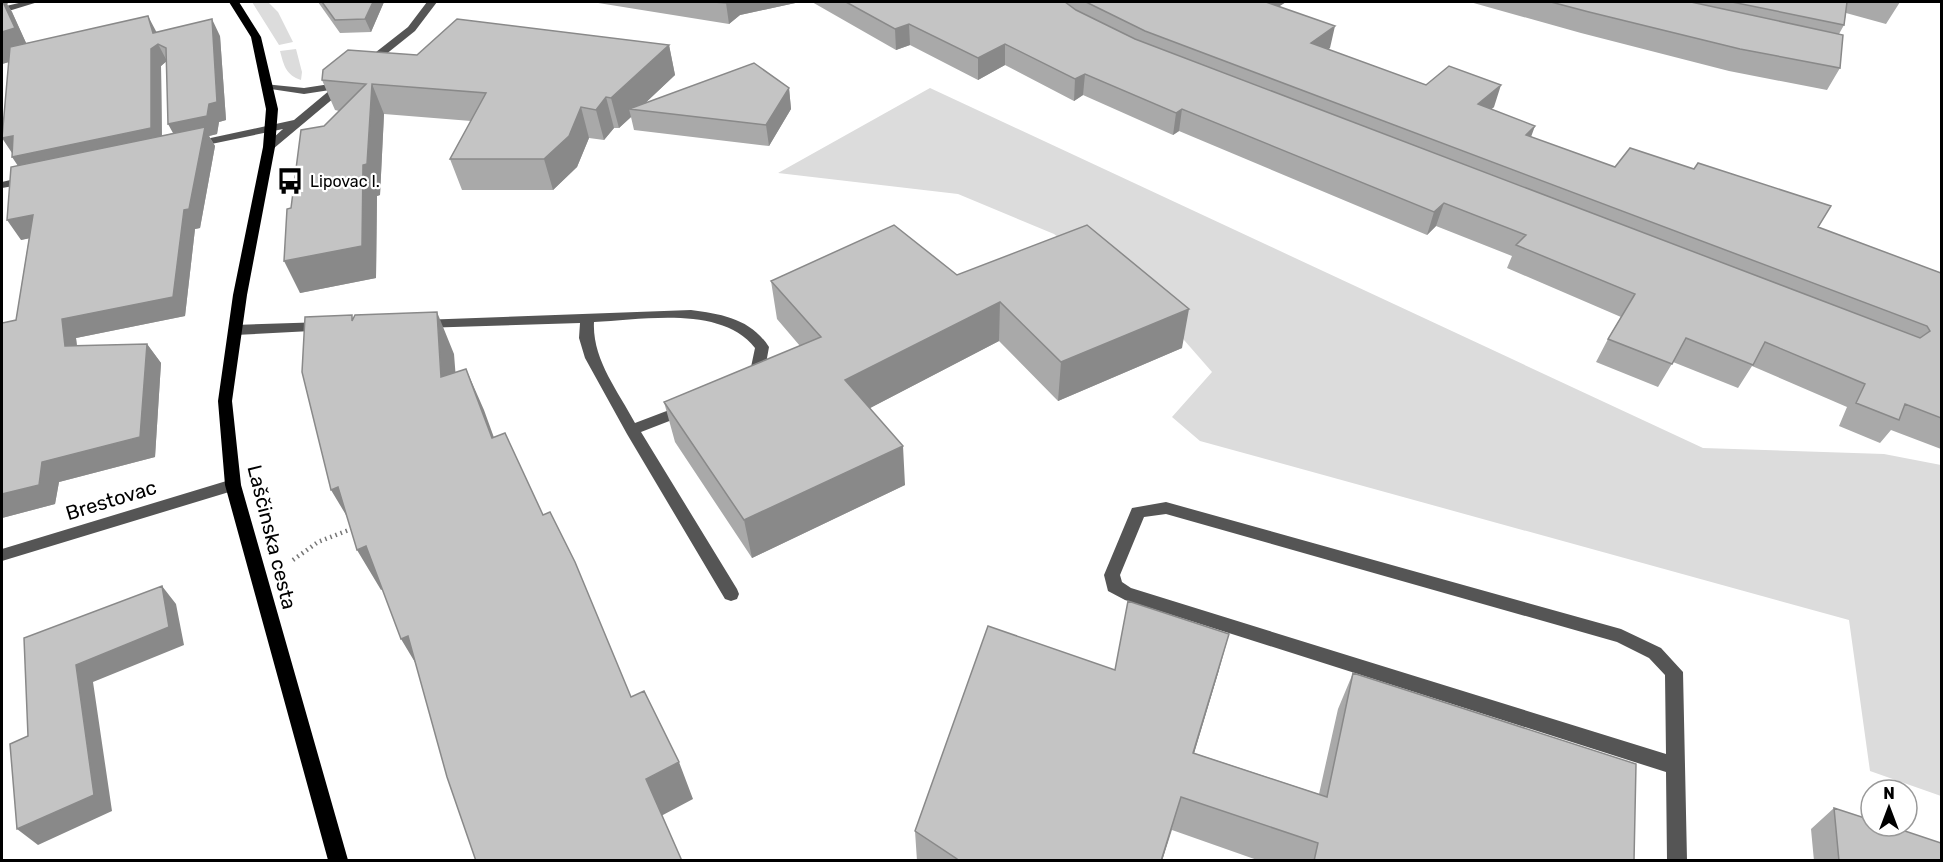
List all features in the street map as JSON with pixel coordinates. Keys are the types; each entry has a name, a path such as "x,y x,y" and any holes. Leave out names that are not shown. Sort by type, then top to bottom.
{"main road":[{"name":"Laščinska cesta","path":"234,2 256,37 272,109 269,147 225,401 233,485 338,861"}],"street":[{"path":"2,10 33,2"},
{"path":"269,147 415,26 427,13 432,2"},
{"path":"268,86 304,91 344,84"},
{"path":"181,148 298,123"},
{"path":"2,185 35,178"},
{"path":"411,324 691,314 726,319 752,334 762,347 758,369 737,389"},
{"path":"587,319 586,338 592,358 632,430 731,594"},
{"path":"236,330 340,326"},
{"path":"632,430 695,405"},
{"name":"Brestovac","path":"2,555 233,485"},
{"path":"1675,766 1125,593 1114,586 1112,575 1138,512 1166,508 1621,636 1655,653 1674,672 1677,861"}],"path":[{"path":"293,560 318,543 361,526"}],"shaded area":[{"path":"252,2 268,2 278,12 293,42 279,45"},
{"path":"296,49 302,72 301,80 286,69 280,51"},
{"path":"930,88 1703,448 1884,454 1941,465 1941,796 1919,788 1919,778 1890,778 1870,771 1849,620 1200,441 1172,417 1212,372 1170,324 1054,234 958,194 778,173"}],"building":[{"path":"2,2 15,28 2,32"},
{"path":"322,2 373,2 365,19 335,20"},
{"path":"846,2 1065,2 1076,10 1135,39 1920,338 1930,331 1927,326 1145,31 1086,2 1266,2 1335,26 1311,43 1426,85 1449,66 1501,85 1478,104 1535,126 1526,135 1615,167 1630,148 1694,169 1698,163 1831,206 1818,227 1941,273 1941,418 1905,404 1899,420 1856,403 1865,384 1765,342 1753,365 1686,338 1672,364 1608,339 1635,294 1516,245 1526,235 1444,203 1434,212 1182,109 1176,113 1085,74 1075,79 1005,44 978,58 909,24 895,29"},
{"path":"1551,2 1691,2 1843,35 1840,68 1740,49"},
{"path":"1732,2 1847,2 1844,25"},
{"path":"148,16 153,33 212,19 217,102 209,104 207,116 168,124 166,48 158,44 151,49 151,128 12,157 13,136 2,138 10,47"},
{"path":"457,19 669,45 611,98 606,97 596,110 581,107 569,136 544,159 450,159 486,93 372,84 367,164 363,165 362,246 284,261 287,209 291,208 301,130 324,126 366,84 322,80 323,70 348,50 417,55"},
{"path":"754,63 789,88 766,125 629,109"},
{"path":"205,127 189,209 184,210 173,297 62,319 65,346 147,344 140,437 42,462 39,485 2,494 2,323 16,320 33,215 7,220 11,167"},
{"path":"894,225 957,275 1087,225 1189,309 1061,362 1000,302 845,380 903,446 744,520 664,402 821,337 771,281"},
{"path":"437,312 441,377 466,369 492,438 505,433 543,515 550,512 575,562 631,697 644,691 679,762 646,779 682,861 476,861 447,777 408,636 401,639 366,546 357,550 338,487 331,490 302,372 305,317 352,315 352,321 355,315"},
{"path":"162,586 169,627 76,665 94,795 17,829 10,744 28,736 24,638"},
{"path":"1128,601 1229,634 1193,753 1327,797 1353,673 1636,764 1634,861 1314,861 1318,843 1181,797 1161,861 957,861 915,831 988,626 1115,670"},
{"path":"1834,808 1859,816 1859,838 1919,838 1919,836 1941,843 1941,861 1839,861"}],"place":[{"name":"Lipovac I.","path":"290,181"}]}
